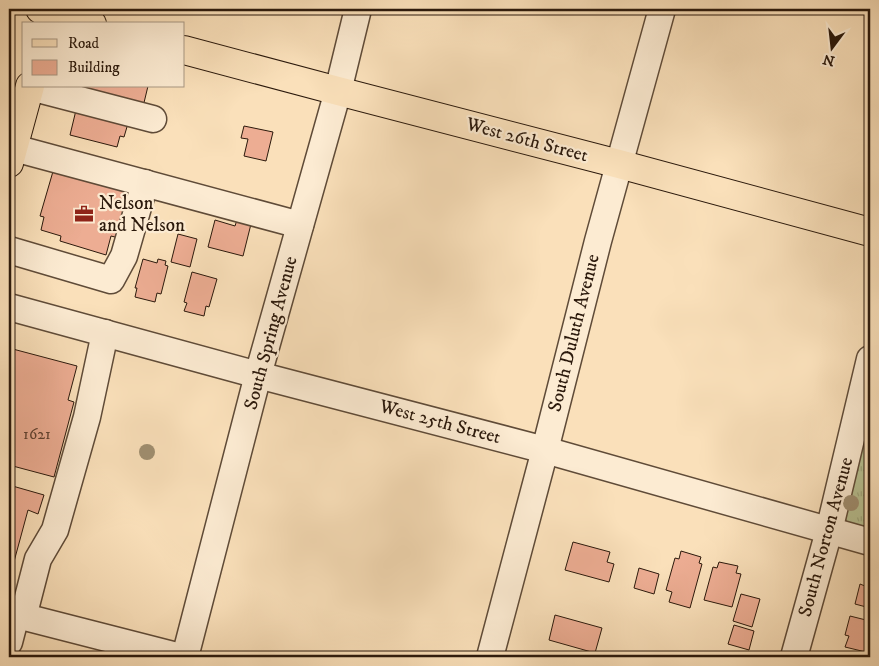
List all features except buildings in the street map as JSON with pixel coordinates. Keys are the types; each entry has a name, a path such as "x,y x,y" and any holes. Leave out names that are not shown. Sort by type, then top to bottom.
{"main road":[{"path":"47,13 84,22"},
{"name":"West 26th Street","path":"185,50 870,232"},
{"path":"11,156 30,88"}],"street":[{"name":"South Spring Avenue","path":"185,657 258,375 338,92 358,9"},
{"name":"South Duluth Avenue","path":"490,657 598,241 662,9"},
{"path":"34,88 153,120"},
{"path":"11,156 145,183 300,225"},
{"path":"9,250 111,280 124,256 145,183"},
{"name":"West 25th Street","path":"9,307 258,375 545,450 870,542"},
{"path":"9,642 16,615 38,559 55,530 87,417 105,333"},
{"name":"South Norton Avenue","path":"794,657 829,530 870,358"},
{"path":"16,615 113,649 181,657"}],"green space":[{"path":"870,415 870,531 848,524 844,516"}],"place":[{"name":"Nelson and Nelson","path":"84,214"}]}
